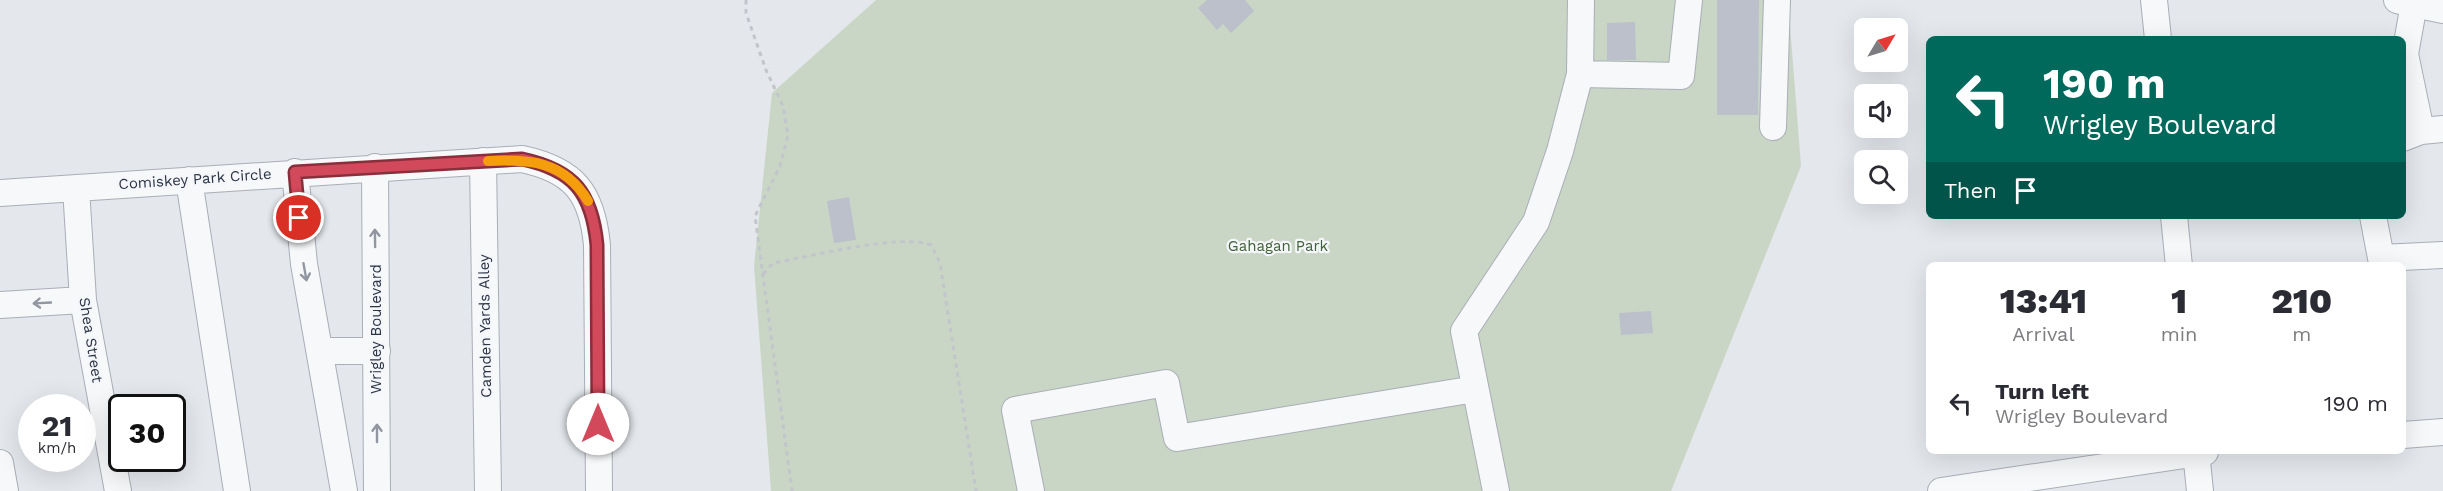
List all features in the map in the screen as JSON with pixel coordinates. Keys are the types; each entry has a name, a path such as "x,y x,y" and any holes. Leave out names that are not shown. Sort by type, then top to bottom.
{"street":[{"path":"1496,491 1464,331 1536,222 1560,152 1580,74 1581,0"},
{"path":"1580,74 1681,76 1689,0"},
{"path":"1773,127 1777,0"},
{"path":"2154,0 2158,36"},
{"path":"2406,36 2407,2 2443,10"},
{"path":"2406,59 2422,133"},
{"name":"Comiskey Park Circle","path":"0,193 483,161 522,159 542,163 575,182 587,200 595,222 599,491"},
{"name":"Camden Yards Alley","path":"483,161 488,491"},
{"name":"Wrigley Boulevard","path":"375,167 377,491"},
{"path":"295,172 304,264 344,491"},
{"path":"189,180 237,491"},
{"name":"Shea Street","path":"76,188 83,300 118,491"},
{"path":"2175,219 2179,262"},
{"path":"2374,219 2381,258 2443,255"},
{"path":"0,305 83,300"},
{"path":"321,351 377,351"},
{"path":"1031,491 1015,410 1166,383 1177,438 1475,389"},
{"path":"2406,435 2443,432"},
{"path":"1941,491 2186,454"},
{"path":"2199,454 2200,491"},
{"path":"0,463 5,491"}],"path":[{"path":"746,0 746,13 766,70 783,106 788,135 780,166 755,216 792,491"},
{"path":"763,274 773,263 886,243 919,241 931,245 940,263 976,491"}],"green space":[{"name":"Gahagan Park","path":"876,0 1788,0 1801,166 1671,491 771,491 754,266 772,93"}],"building":[{"path":"1207,0 1245,0 1254,11 1231,33 1223,24 1217,30 1198,8"},
{"path":"1717,0 1759,0 1758,115 1717,115"},
{"path":"1635,22 1636,60 1607,60 1607,23"},
{"path":"849,197 856,240 834,243 827,201"},
{"path":"1651,311 1653,333 1621,335 1619,313"}],"slow traffic":[{"path":"488,161 522,159 542,163 575,182 588,201"}],"route":[{"path":"299,218 295,172 522,159 542,163 575,182 587,200 595,222 598,424"}]}
